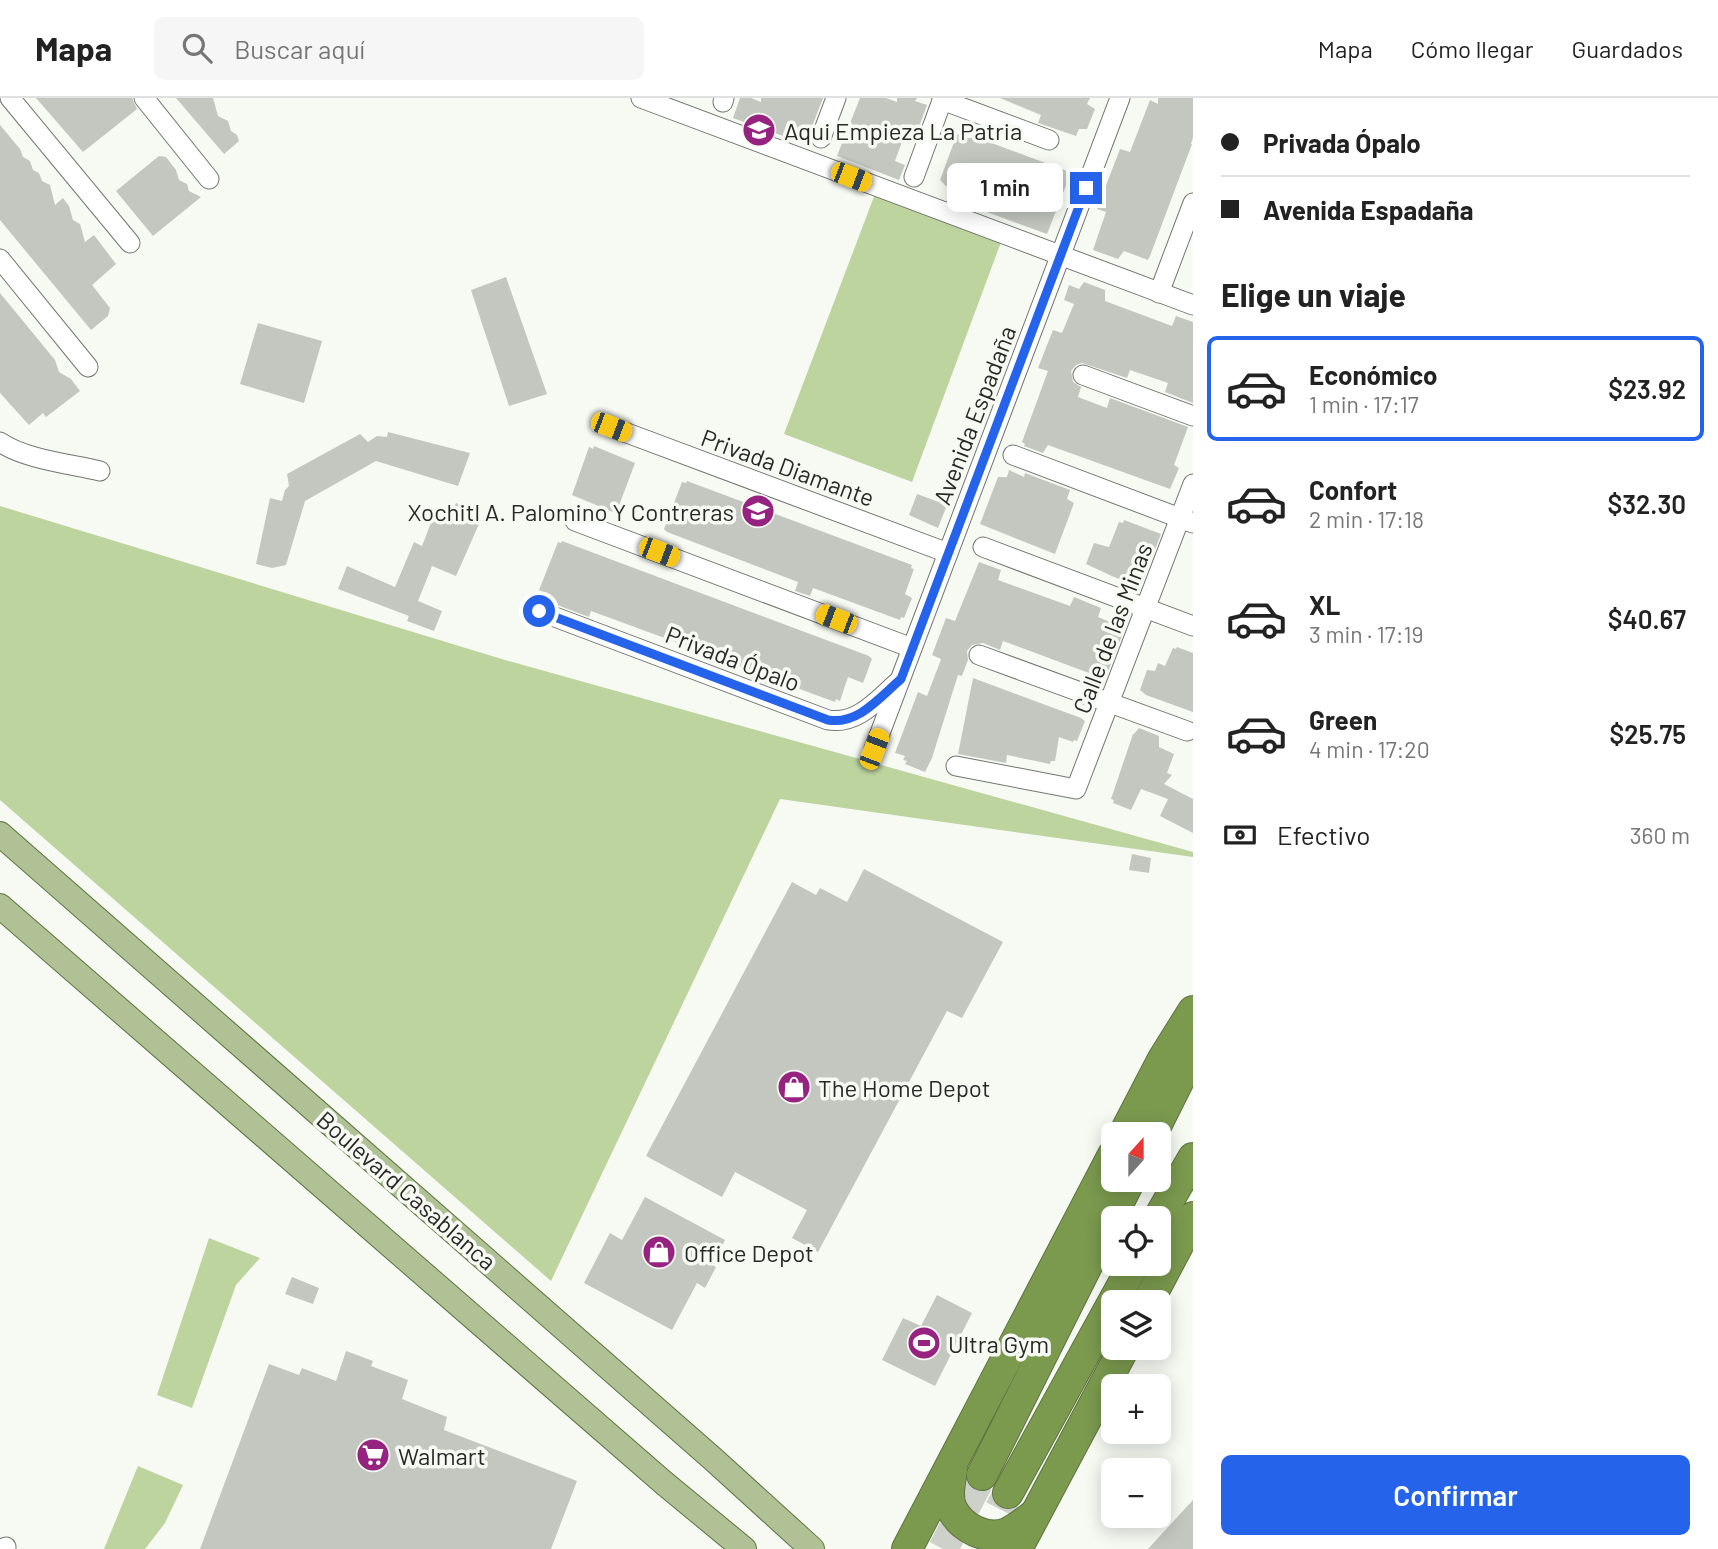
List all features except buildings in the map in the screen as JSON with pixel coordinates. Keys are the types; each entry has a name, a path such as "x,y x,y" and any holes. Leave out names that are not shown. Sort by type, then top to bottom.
{"highway":[{"path":"1130,1122 1193,998"},
{"path":"1163,1059 1193,1011"},
{"path":"1158,1122 1193,1052"},
{"path":"1165,1206 1193,1158"},
{"path":"906,1549 1101,1178"},
{"path":"982,1475 1124,1192"},
{"path":"1154,1290 1193,1217"},
{"path":"1008,1493 1127,1276"},
{"path":"1017,1549 1118,1360"},
{"path":"953,1463 949,1492 951,1507 962,1523 973,1530 991,1535 1005,1534 1035,1514"},
{"path":"897,1549 921,1523"}],"main road":[{"name":"Boulevard Casablanca","path":"0,834 693,1441 812,1549"},
{"path":"0,906 644,1466 744,1549"}],"street":[{"path":"10,98 130,243"},
{"path":"144,98 209,179"},
{"path":"641,98 1193,305"},
{"path":"821,138 836,98"},
{"name":"Avenida Espadaña","path":"874,749 1120,98"},
{"path":"914,177 943,99 1049,140"},
{"path":"1159,293 1193,203"},
{"path":"0,259 88,367"},
{"path":"1083,375 1193,416"},
{"name":"Privada Diamante","path":"611,427 948,553"},
{"path":"0,442 23,453 100,471"},
{"path":"1013,455 1186,520"},
{"name":"Calle de las Minas","path":"956,766 1076,789 1145,608 1186,520 1193,484"},
{"path":"575,521 912,648"},
{"path":"983,547 1193,626"},
{"name":"Privada Ópalo","path":"539,611 828,720 842,722 859,715 901,679"},
{"path":"979,655 1187,732"}],"green space":[{"path":"878,186 1004,234 912,482 784,434"},
{"path":"0,506 505,660 1193,852 1193,857 780,799 551,1281 0,800"},
{"path":"209,1238 260,1258 236,1285 192,1408 157,1395"},
{"path":"138,1466 183,1485 165,1523 145,1549 104,1549"}],"tunnel":[{"path":"943,1549 982,1475"},
{"path":"979,1549 1008,1493"}],"place":[{"name":"Aqui Empieza La Patria","path":"759,130"},
{"name":"Xochitl A. Palomino Y Contreras","path":"758,511"},
{"name":"The Home Depot","path":"794,1087"},
{"name":"Office Depot","path":"659,1252"},
{"name":"Ultra Gym","path":"924,1343"},
{"name":"Walmart","path":"373,1455"}],"route":[{"path":"539,611 828,720 842,722 859,715 901,679 1086,188"}]}
